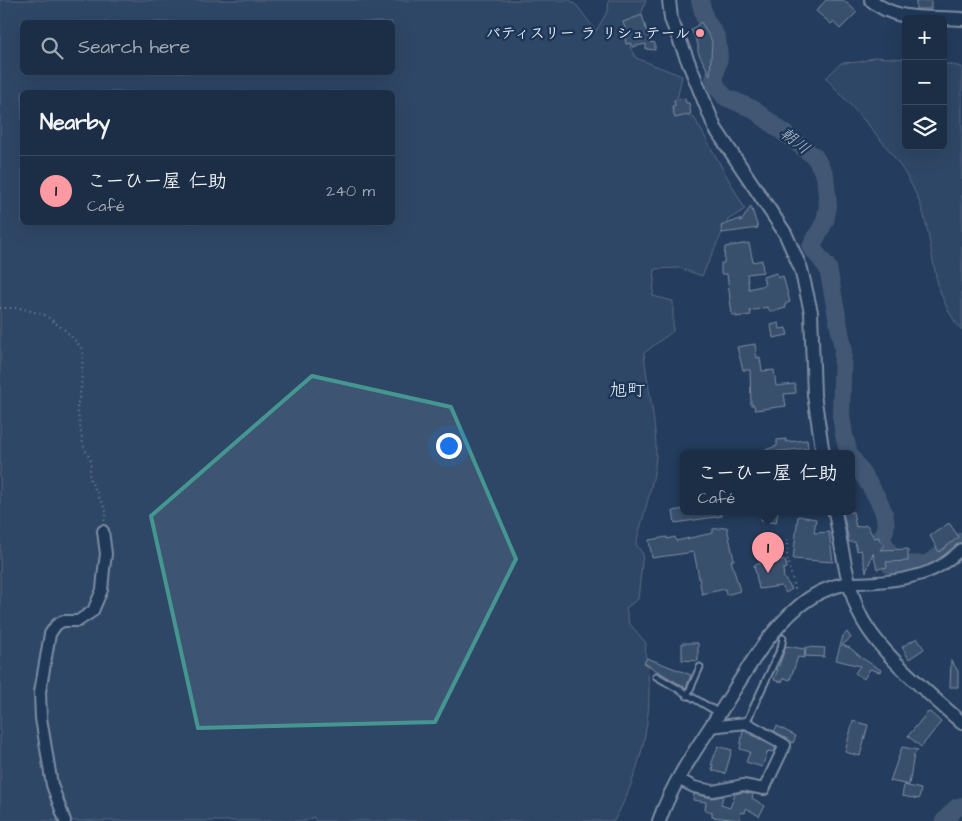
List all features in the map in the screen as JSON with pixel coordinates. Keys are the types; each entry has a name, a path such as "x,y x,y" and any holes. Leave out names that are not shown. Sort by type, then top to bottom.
{"street":[{"path":"669,0 672,19 715,128 785,233 801,269 811,312 814,395 822,450"},
{"path":"871,0 885,10 905,16 962,19"},
{"path":"835,515 857,609 870,630 903,671 962,723"},
{"path":"65,821 52,785 40,711 40,692 50,634 56,625 63,621 78,621 93,611 102,590 106,554 103,531"},
{"path":"659,821 678,779 710,727 769,637 800,605 824,590 850,583 896,579 931,571 962,549"},
{"path":"678,779 694,787 713,791 743,785 764,788 785,745 746,723 710,727"}],"lane":[{"path":"746,723 781,648 783,638"},
{"path":"688,696 700,667"},
{"path":"656,676 719,714"}],"path":[{"path":"0,308 20,308 45,315 66,331 84,353 81,389 77,406 83,445 91,461 89,478 107,513 103,531"},
{"path":"787,539 787,558 800,605"}],"highlighted area":[{"path":"312,376 451,407 516,559 435,722 198,728 151,516"}],"shaded area":[{"path":"0,0 570,0 578,7 596,31 608,10 609,0 646,0 630,47 636,58 682,76 675,109 695,119 745,209 728,220 702,276 679,268 655,269 653,296 673,301 673,331 644,353 655,431 656,457 651,488 636,544 643,554 638,599 626,608 629,623 646,643 649,687 648,710 639,759 622,806 614,821 316,821 313,817 306,821 0,821"},
{"path":"875,57 902,59 902,150 947,150 947,64 962,67 962,331 951,316 938,286 926,223 913,188 880,138 826,78 841,63 860,62"}],"building":[{"path":"826,0 843,0 857,12 840,29 816,11"},
{"path":"931,0 931,9 916,9 916,1"},
{"path":"642,15 650,42 655,43 655,50 646,49 646,44 632,47 631,43 626,44 625,37 628,36 623,22"},
{"path":"701,22 712,41 710,75 698,52 698,44 691,30"},
{"path":"685,98 686,103 689,103 691,114 675,118 672,106 675,106 674,100"},
{"path":"751,206 758,228 722,233 721,226 740,219 741,222"},
{"path":"749,243 753,262 762,260 763,272 747,274 749,289 765,285 763,277 777,273 778,278 783,276 790,302 785,304 786,308 771,312 767,307 750,311 751,315 736,317 736,315 732,315 727,274 721,274 721,263 724,263 725,247"},
{"path":"779,323 780,329 786,328 788,335 773,338 771,325"},
{"path":"755,344 757,358 760,357 762,371 774,370 776,386 795,384 796,393 784,394 786,406 755,410 754,405 751,405 750,370 743,370 737,347"},
{"path":"786,439 786,442 807,440 808,448 765,450 777,446 777,440"},
{"path":"680,510 680,515 722,516 675,523 673,511"},
{"path":"762,515 777,515 776,523 761,521"},
{"path":"844,515 854,515 856,527 867,525 874,538 879,537 884,545 880,550 908,549 908,561 886,562 887,567 877,569 873,553 866,572 861,550 857,551 855,542 849,542"},
{"path":"798,516 816,519 814,533 829,532 833,562 793,559"},
{"path":"949,523 959,537 939,552 930,536"},
{"path":"727,527 734,560 731,560 740,591 726,595 725,589 702,594 694,552 652,558 649,540 675,537 676,541 713,533 713,529"},
{"path":"777,559 785,560 787,568 783,569 784,578 792,589 786,593 781,586 759,589 754,565"},
{"path":"847,632 851,638 842,645 850,648 881,670 880,672 870,669 864,679 855,673 860,666 836,660 843,636"},
{"path":"917,638 924,649 909,659 902,647"},
{"path":"682,643 698,643 698,661 682,660"},
{"path":"786,646 805,649 804,658 798,657 790,680 784,678 782,682 774,680"},
{"path":"806,647 825,648 824,657 805,656"},
{"path":"647,658 691,675 686,688 644,663"},
{"path":"951,660 958,671 958,687 950,687"},
{"path":"930,712 941,722 921,747 908,736 927,713"},
{"path":"853,721 868,725 860,756 845,752"},
{"path":"777,726 796,736 793,743 774,731"},
{"path":"743,730 776,748 774,752 768,751 762,767 746,762 750,752 740,749"},
{"path":"718,746 732,750 725,774 712,770 713,765 711,765"},
{"path":"902,747 918,750 914,755 909,785 890,781"},
{"path":"904,785 921,789 919,799 902,796"},
{"path":"743,792 753,794 752,798 765,806 759,816 746,808 745,813 741,812 740,820 712,817 712,812 705,810 706,802 693,800 694,794 712,798 723,796 721,805 730,808 735,794"}],"waterway":[{"name":"朝川","path":"700,0 705,19 717,38 719,58 714,79 717,87 725,97 753,109 815,157 825,175 828,206 825,221 811,247 828,268 843,348 841,415 848,450"},
{"name":"朝川","path":"855,463 882,509 885,529 881,537 889,553 890,565 927,564 962,541"},
{"path":"944,821 956,808 962,806"}],"place":[{"name":"パティスリー ラ リシュテール","path":"700,33"},
{"name":"こーひー屋 仁助","path":"768,573"}],"district":[{"name":"旭町","path":"627,390"}]}
